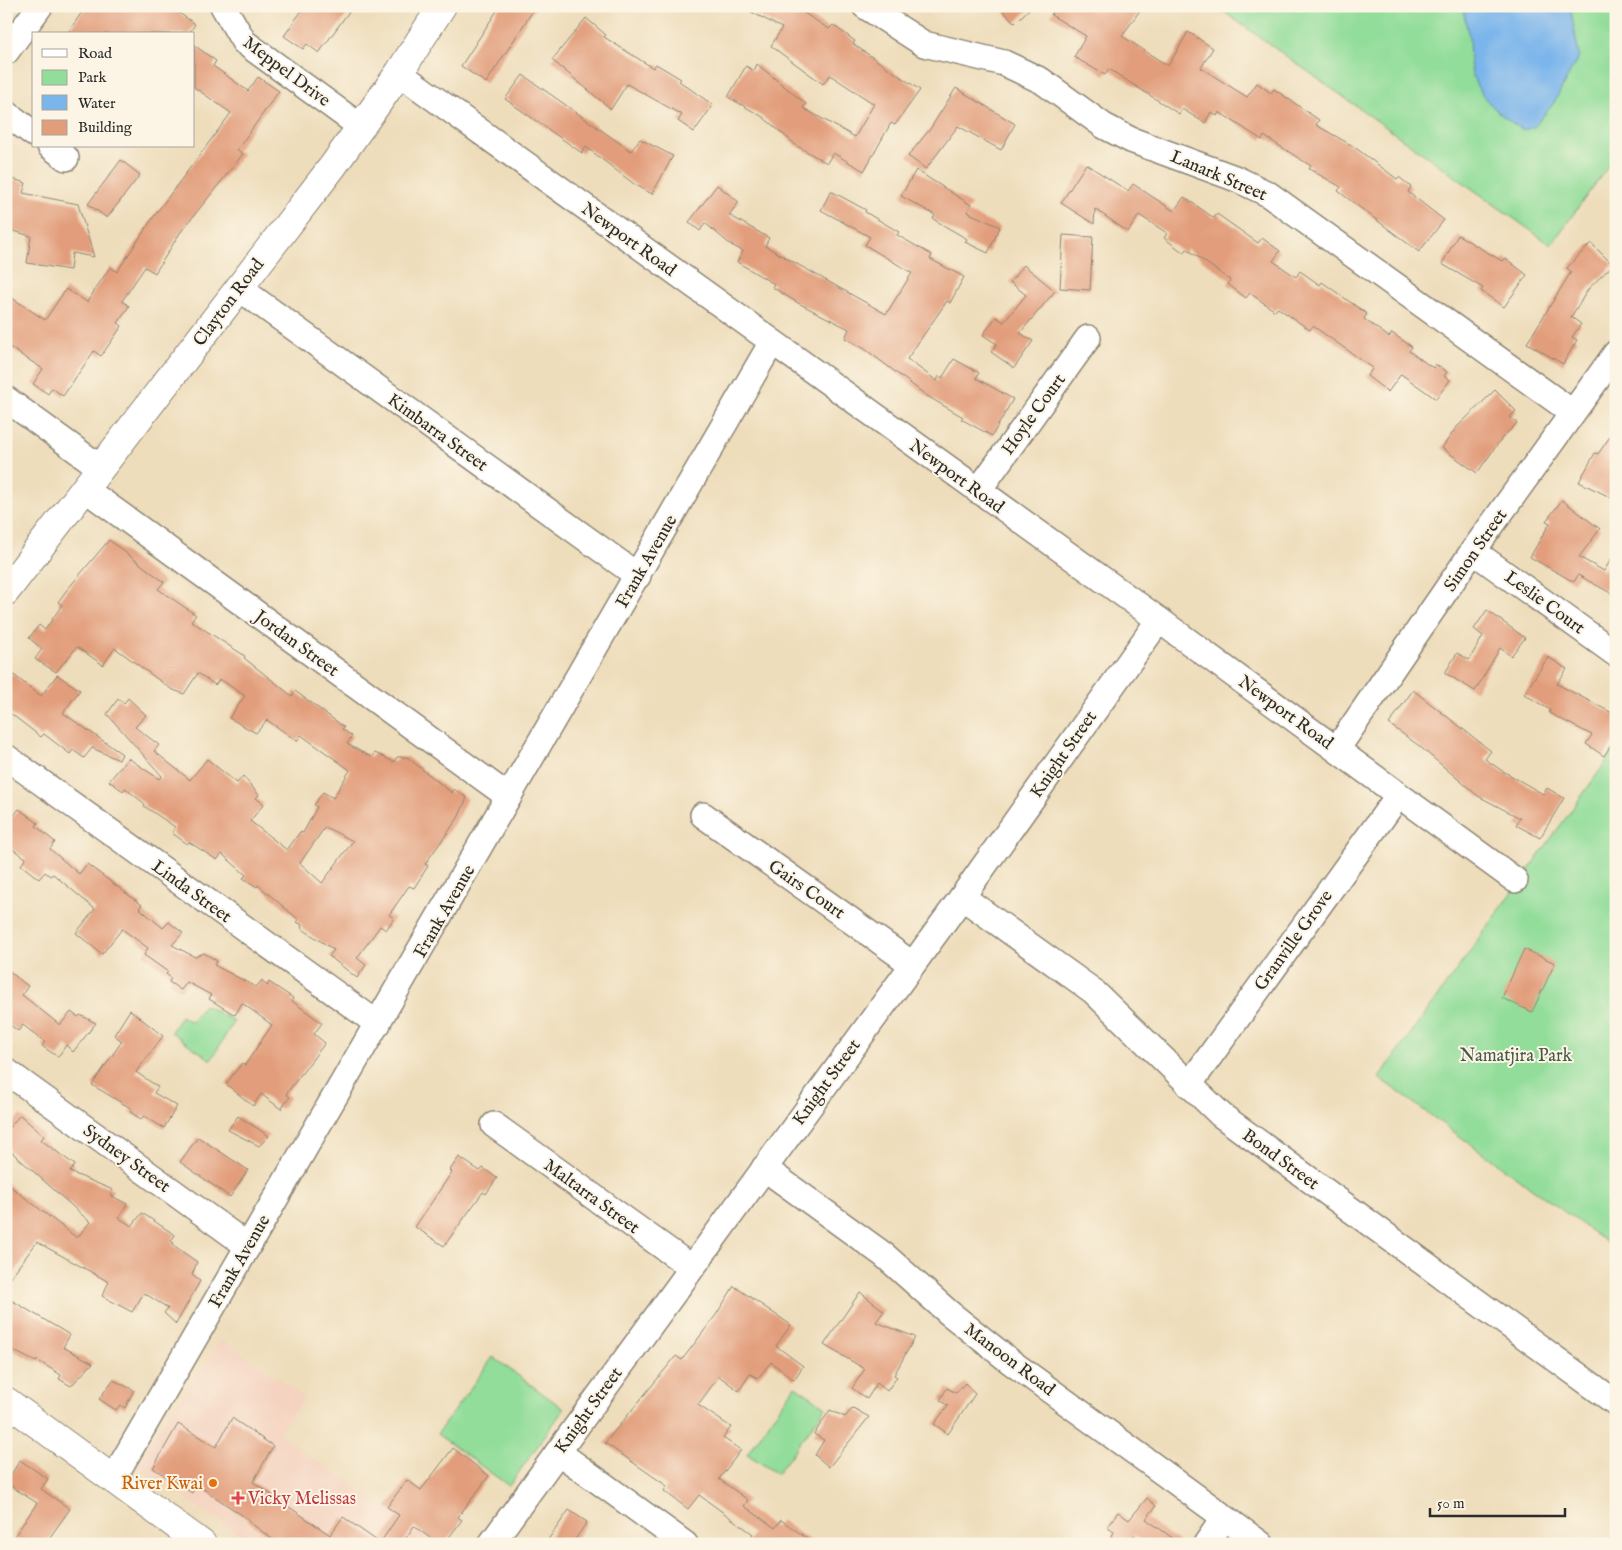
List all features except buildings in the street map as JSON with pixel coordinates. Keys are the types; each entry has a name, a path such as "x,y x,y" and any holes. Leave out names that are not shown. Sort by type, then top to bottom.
{"main road":[{"name":"Clayton Road","path":"6,591 361,127 399,73 442,6"},
{"path":"6,1402 202,1544"}],"street":[{"path":"6,52 40,6"},
{"name":"Meppel Drive","path":"223,6 244,42 361,127"},
{"name":"Lanark Street","path":"865,6 924,44 1004,63 1042,81 1104,126 1131,140 1237,179 1268,194 1572,412"},
{"name":"Newport Road","path":"399,73 1159,620 1515,880"},
{"path":"6,114 32,133"},
{"name":"Kimbarra Street","path":"239,288 638,576"},
{"name":"Hoyle Court","path":"978,491 1088,338"},
{"name":"Frank Avenue","path":"113,1479 772,342"},
{"name":"Simon Street","path":"1337,749 1474,551 1616,353"},
{"path":"6,399 93,479"},
{"name":"Jordan Street","path":"93,479 509,797"},
{"name":"Leslie Court","path":"1474,551 1616,654"},
{"name":"Knight Street","path":"491,1544 962,897 1159,620"},
{"name":"Linda Street","path":"6,757 378,1024"},
{"name":"Granville Grove","path":"1189,1085 1398,796"},
{"name":"Gairs Court","path":"703,815 912,964"},
{"name":"Bond Street","path":"962,897 1093,990 1221,1115 1616,1403"},
{"name":"Sydney Street","path":"6,1071 248,1246"},
{"name":"Maltarra Street","path":"494,1125 691,1267"},
{"name":"Manoon Road","path":"764,1168 884,1255 948,1312 1011,1362 1260,1544"},
{"path":"558,1452 685,1544"},
{"path":"1206,1544 1224,1518"}],"shaded area":[{"path":"222,1339 304,1397 279,1434 436,1544 254,1544 134,1464"}],"green space":[{"path":"1216,6 1616,6 1616,169 1609,165 1551,245"},
{"name":"Namatjira Park","path":"1616,748 1616,1249 1379,1078"},
{"path":"204,1005 234,1021 211,1060 171,1032 181,1016 191,1022"},
{"path":"493,1357 564,1409 509,1486 437,1434"},
{"path":"795,1386 826,1407 777,1474 747,1454"}],"water":[{"path":"1463,6 1570,6 1579,56 1553,104 1534,127 1523,130 1498,112 1478,88 1471,69 1469,37"}],"place":[{"name":"River Kwai","path":"213,1483"},
{"name":"Vicky Melissas","path":"238,1498"}]}
